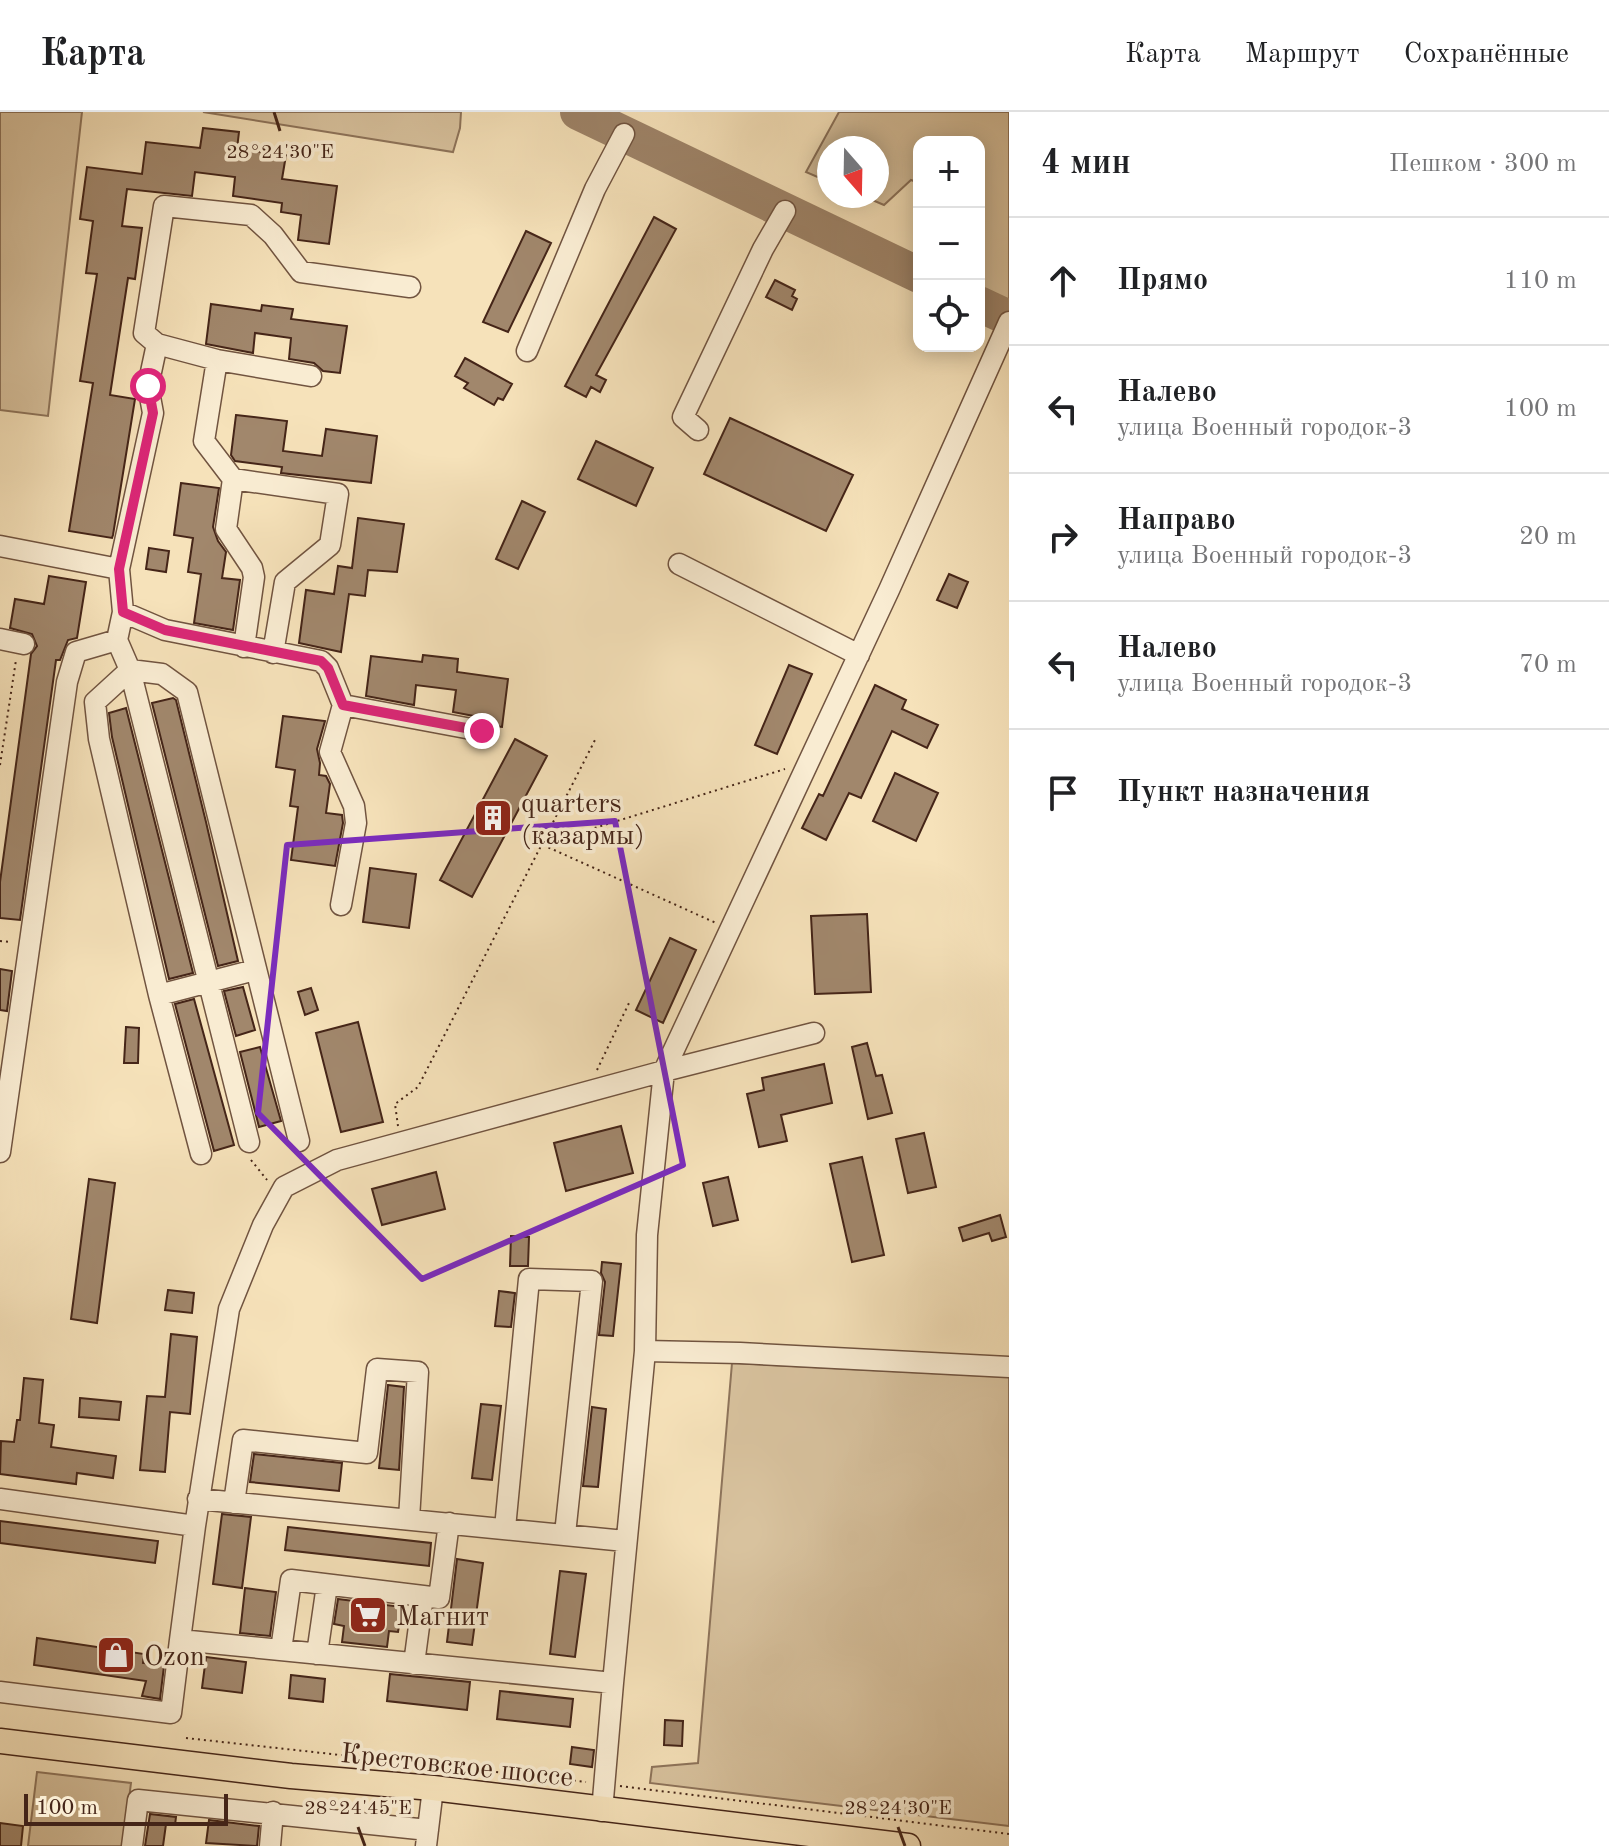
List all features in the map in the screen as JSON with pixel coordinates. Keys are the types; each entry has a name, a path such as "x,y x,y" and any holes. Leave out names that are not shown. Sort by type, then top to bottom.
{"main road":[{"name":"Крестовское шоссе","path":"0,1741 291,1776 433,1788 836,1842 908,1846"}],"street":[{"path":"527,351 595,189 624,134"},
{"path":"311,376 217,360 157,344 144,333 164,206 251,215 273,235 301,272 410,287"},
{"path":"698,430 683,417 763,249 785,211"},
{"path":"602,1811 645,1351 647,1235 664,1071 859,655 1009,322"},
{"path":"157,344 148,386 153,413 119,569 123,612 117,640 130,670 250,1150"},
{"path":"217,360 204,441 233,479 338,494 330,545 285,582 273,653"},
{"path":"233,479 226,529 252,568 254,577 244,647"},
{"path":"0,546 119,569"},
{"path":"679,564 859,655"},
{"path":"123,612 165,630 321,661 328,668 343,705 330,752 354,806 356,823 341,905"},
{"path":"0,1152 67,682 76,652 117,640"},
{"path":"201,1154 159,995 99,739 95,702 130,670 162,674 187,692 299,1141"},
{"path":"343,705 482,731"},
{"path":"159,995 255,970"},
{"path":"0,1692 171,1713 198,1499 229,1309 263,1225 284,1187 337,1160 814,1033"},
{"path":"505,1528 529,1279 592,1281 565,1534"},
{"path":"645,1351 1009,1367"},
{"path":"234,1503 243,1440 367,1453 377,1369 418,1372 409,1519"},
{"path":"0,1499 195,1526"},
{"path":"198,1499 625,1541"},
{"path":"281,1650 291,1580 439,1598 449,1523"},
{"path":"317,1654 327,1585"},
{"path":"414,1664 423,1596"},
{"path":"180,1640 613,1683"},
{"path":"132,1846 138,1800 273,1812 427,1838 433,1788"},
{"path":"270,1846 273,1812"}],"path":[{"path":"0,765 14,642"},
{"path":"401,1143 395,1104 418,1087 595,740"},
{"path":"542,845 809,762"},
{"path":"542,845 730,930"},
{"path":"586,1093 629,1003"},
{"path":"250,1150 279,1196"}],"highlighted area":[{"path":"615,821 683,1165 422,1279 258,1113 287,845"}],"shaded area":[{"path":"0,112 82,112 48,416 0,410"},
{"path":"203,112 461,112 453,152"},
{"path":"839,112 1009,112 1009,302 985,290 985,136 913,136 913,181 889,200 889,136 826,136"},
{"path":"817,152 817,177 806,172"},
{"path":"732,1363 1009,1377 1009,1826 650,1783 652,1767 698,1763"},
{"path":"37,1772 131,1783 123,1846 28,1846"}],"building":[{"path":"203,128 239,132 237,149 286,155 282,179 337,186 329,244 298,240 301,215 281,212 282,203 233,196 235,177 195,172 192,196 127,189 122,226 142,228 135,279 128,278 110,395 135,399 113,535 112,538 69,531 93,383 80,381 97,274 86,273 93,221 80,219 87,167 142,174 146,142 200,148"},
{"path":"654,217 676,229 596,375 606,380 600,392 591,387 586,397 565,386"},
{"path":"526,231 551,243 508,332 483,322"},
{"path":"775,280 795,290 792,296 797,299 792,310 766,297"},
{"path":"211,304 261,311 262,305 293,309 291,319 347,326 340,373 323,371 314,363 289,359 291,338 255,333 253,353 206,344"},
{"path":"465,358 512,384 503,400 498,398 494,405 464,388 468,383 455,376"},
{"path":"236,415 287,421 283,451 322,456 326,429 377,436 371,483 281,473 282,467 235,461 231,455"},
{"path":"730,418 853,475 826,531 704,474"},
{"path":"596,441 653,468 636,506 578,479"},
{"path":"181,483 219,488 213,527 226,552 222,578 240,580 233,630 194,623 201,574 188,572 193,538 174,535"},
{"path":"522,501 545,512 518,569 496,559"},
{"path":"358,518 404,524 397,572 368,570 365,596 349,594 341,652 299,643 306,590 334,594 338,566 352,568"},
{"path":"149,548 169,551 166,572 146,569"},
{"path":"949,574 968,582 957,608 937,600"},
{"path":"49,576 86,582 77,638 68,640 60,660 56,660 20,920 0,918 0,882 31,654 37,646 32,634 10,628 15,599 44,604"},
{"path":"423,655 458,659 457,672 508,679 502,727 494,726 484,718 453,712 456,690 416,685 414,705 366,696 371,656 422,662"},
{"path":"789,665 812,674 777,754 755,745"},
{"path":"875,685 906,700 902,709 938,725 927,748 892,731 861,798 849,793 826,840 802,828 819,794 823,796"},
{"path":"176,700 238,961 218,966 152,703"},
{"path":"126,708 193,973 169,979 112,737 109,713"},
{"path":"283,716 325,721 317,749 319,775 326,776 330,784 326,813 342,815 343,823 335,866 291,860 298,807 290,806 295,770 276,767"},
{"name":"quarters (казармы)","path":"515,739 547,756 472,897 440,880"},
{"path":"895,773 938,793 916,841 873,821"},
{"path":"370,868 416,874 409,928 363,922"},
{"path":"867,914 871,992 815,994 811,916"},
{"path":"670,938 696,950 663,1023 636,1010"},
{"path":"0,969 12,971 7,1011 0,1010"},
{"path":"243,987 255,1030 236,1036 224,991"},
{"path":"311,988 318,1010 305,1015 298,992"},
{"path":"194,999 234,1145 214,1151 175,1004"},
{"path":"358,1022 383,1122 341,1132 316,1033"},
{"path":"126,1027 139,1028 138,1063 124,1063"},
{"path":"867,1043 876,1076 882,1075 892,1113 868,1119 852,1047"},
{"path":"260,1047 281,1121 259,1127 240,1052"},
{"path":"824,1064 832,1103 781,1115 787,1141 759,1147 747,1094 764,1090 762,1078"},
{"path":"621,1126 633,1173 566,1191 554,1143"},
{"path":"924,1133 936,1187 908,1193 896,1139"},
{"path":"862,1157 884,1255 852,1262 830,1164"},
{"path":"436,1172 445,1209 382,1225 372,1189"},
{"path":"728,1177 738,1220 713,1226 703,1183"},
{"path":"89,1179 115,1183 97,1323 71,1319"},
{"path":"1000,1215 1006,1237 992,1241 989,1233 963,1241 959,1228"},
{"path":"511,1236 529,1237 528,1266 510,1266"},
{"path":"602,1262 621,1264 613,1336 599,1335 605,1282 601,1273"},
{"path":"168,1290 194,1293 192,1313 165,1310"},
{"path":"499,1291 515,1293 511,1327 495,1326"},
{"path":"171,1334 197,1337 190,1414 170,1412 165,1472 140,1470 147,1396 165,1397"},
{"path":"24,1378 43,1380 39,1423 54,1425 51,1447 116,1456 113,1478 77,1473 76,1484 0,1474 1,1441 14,1442 17,1420 20,1420"},
{"path":"388,1385 404,1387 399,1470 379,1468"},
{"path":"80,1398 121,1402 119,1420 79,1417"},
{"path":"481,1404 501,1406 492,1480 472,1478"},
{"path":"592,1407 606,1409 598,1487 583,1486"},
{"path":"254,1454 342,1463 339,1491 250,1482"},
{"path":"222,1514 251,1517 242,1588 213,1584"},
{"path":"0,1521 158,1541 155,1563 0,1543"},
{"path":"288,1527 431,1543 429,1566 285,1550"},
{"path":"457,1559 483,1563 472,1645 447,1642"},
{"path":"560,1571 586,1574 575,1657 550,1654"},
{"path":"245,1588 276,1592 270,1636 240,1633"},
{"name":"Магнит","path":"338,1599 402,1607 398,1632 389,1631 387,1647 342,1642 344,1626 334,1624"},
{"path":"37,1638 144,1654 143,1663 164,1666 160,1699 142,1696 146,1681 34,1665"},
{"path":"206,1657 246,1662 242,1693 202,1688"},
{"path":"390,1674 470,1682 467,1710 387,1701"},
{"path":"291,1675 325,1679 323,1702 289,1698"},
{"path":"500,1691 573,1699 570,1727 497,1719"},
{"path":"665,1720 683,1721 682,1746 664,1745"},
{"path":"572,1747 594,1750 592,1767 570,1764"},
{"path":"150,1814 176,1817 175,1825 166,1824 163,1846 145,1846"},
{"path":"209,1820 259,1826 257,1846 206,1843"},
{"path":"0,1823 23,1826 21,1846 0,1846"}],"taxiway":[{"path":"578,112 913,272"},
{"path":"985,307 1009,318"}],"place":[{"name":"quarters (казармы)","path":"493,818"},
{"name":"Магнит","path":"368,1615"},
{"name":"Ozon","path":"116,1655"}],"route":[{"path":"148,386 153,413 119,569 123,612 165,630 321,661 328,668 343,705 482,731"}]}
